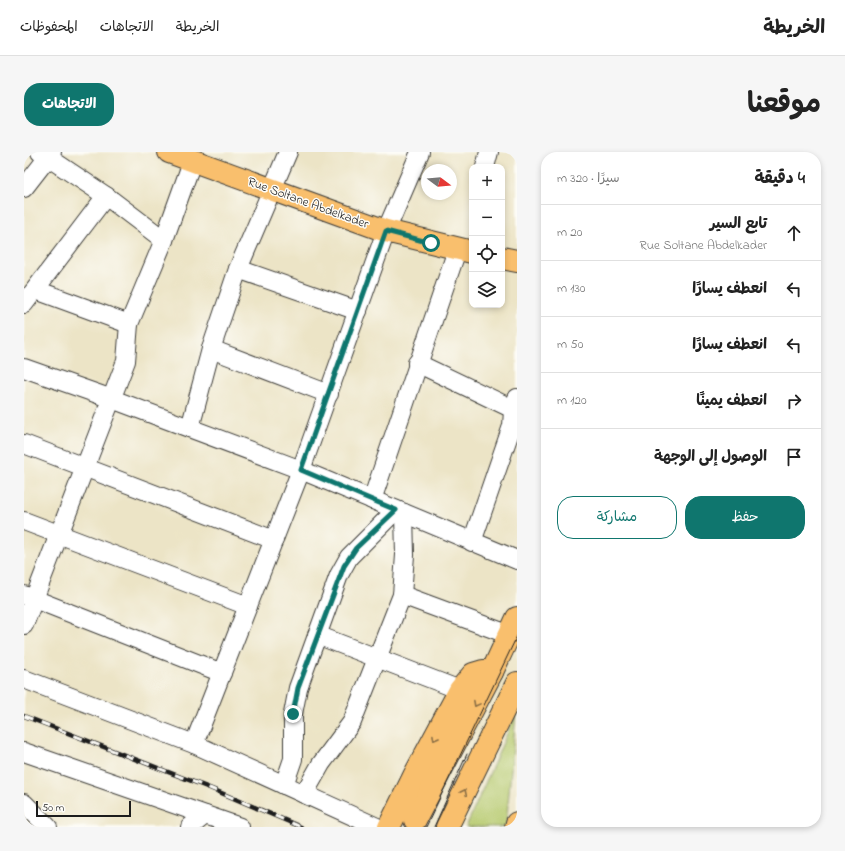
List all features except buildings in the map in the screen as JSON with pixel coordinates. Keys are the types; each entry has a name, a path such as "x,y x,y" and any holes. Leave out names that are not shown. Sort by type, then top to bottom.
{"main road":[{"name":"Rue Soltane Abdelkader","path":"169,152 192,162 272,189 386,231 465,251"},
{"path":"505,259 517,261"},
{"path":"415,820 514,627"},
{"path":"389,827 414,776 460,690 473,674 483,670 492,672"},
{"path":"447,827 517,682"},
{"path":"516,827 517,823"}],"street":[{"path":"190,428 210,349 238,269 288,152"},
{"path":"194,744 301,470 386,231 420,152"},
{"path":"485,164 489,152"},
{"path":"24,188 46,154 106,196 164,240"},
{"path":"24,625 29,597 59,534 126,361 129,324 164,240 192,162"},
{"path":"24,304 106,196"},
{"path":"372,500 418,363 465,251"},
{"path":"238,269 358,311"},
{"path":"36,290 129,324"},
{"path":"210,349 329,394"},
{"path":"418,363 516,406 512,426 472,542"},
{"path":"24,368 112,399 301,470 517,560"},
{"path":"24,444 274,540"},
{"path":"304,794 321,764 352,722 402,595 405,555 400,512"},
{"path":"284,785 293,759 295,702 339,575 349,556 400,512"},
{"path":"24,521 248,606"},
{"path":"402,595 514,627"},
{"path":"29,597 222,673"},
{"path":"317,635 378,657 460,690"},
{"path":"24,679 194,744 378,827"},
{"path":"24,752 240,827"},
{"path":"24,804 48,827"},
{"path":"190,827 205,815"}],"green space":[{"path":"516,713 506,827 466,827"}],"tram line":[{"path":"426,827 517,636"},
{"path":"434,827 467,754"}],"railway":[{"path":"24,716 212,789 301,827"}],"route":[{"path":"293,714 298,688 339,575 349,556 356,548 396,510 301,470 386,231 431,243"}]}
